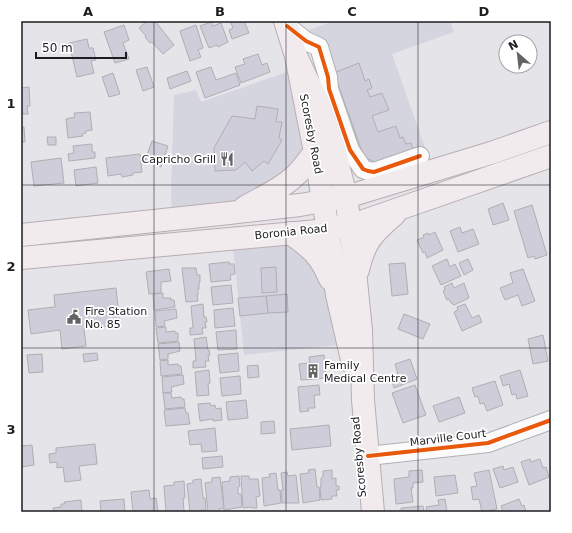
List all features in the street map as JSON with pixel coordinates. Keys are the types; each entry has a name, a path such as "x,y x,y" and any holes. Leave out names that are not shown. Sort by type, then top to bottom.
{"main road":[{"name":"Scoresby Road","path":"286,24 296,56 315,152 328,230 336,295 363,400"},
{"name":"Scoresby Road","path":"296,56 328,124 346,198 361,330 363,400 373,512"},
{"path":"21,235 233,213 346,198 484,156 551,132"},
{"path":"233,213 267,196 283,185 298,173 315,152"},
{"name":"Boronia Road","path":"21,258 328,230 364,221 401,209 551,156"},
{"path":"356,278 361,256 367,243 377,230 401,209"},
{"path":"290,233 318,256 326,270 336,295"}],"street":[{"path":"286,24 306,41 319,47 328,77 328,89 346,141 363,169 368,172 374,172 420,156"},
{"name":"Marville Court","path":"368,456 488,443 551,420"}],"shaded area":[{"path":"334,21 450,21 454,32 392,54 429,159 365,180 354,169 309,30"},
{"path":"298,68 315,152 267,196 172,219 171,193 174,95 196,90 201,102"},
{"path":"290,233 315,253 348,344 244,355 232,238"}],"building":[{"path":"147,21 155,21 174,45 163,54 152,42 150,43 139,28"},
{"path":"230,21 244,21 249,33 232,39 229,30 233,28"},
{"path":"211,22 213,26 221,23 228,42 218,47 217,45 209,48 200,26"},
{"path":"124,25 129,40 123,43 129,59 115,63 104,32"},
{"path":"196,25 203,48 198,50 201,57 190,61 180,31"},
{"path":"87,39 89,48 93,48 96,60 91,61 94,73 77,77 69,43"},
{"path":"258,54 262,65 267,63 270,72 241,83 235,67 245,64 243,59"},
{"path":"359,63 365,81 369,79 372,88 367,90 370,97 382,93 389,110 372,116 378,132 396,126 400,138 403,137 406,144 411,143 413,149 375,162 364,157 334,73"},
{"path":"147,67 154,87 143,91 136,70"},
{"path":"211,67 216,80 236,73 240,85 205,98 196,72"},
{"path":"187,71 191,81 170,89 167,78"},
{"path":"113,73 120,94 109,97 102,77"},
{"path":"29,87 30,106 27,106 28,114 21,114 21,88"},
{"path":"257,106 278,109 276,122 282,122 279,138 282,140 268,164 264,161 252,171 245,162 236,170 215,171 214,148 232,116 255,119"},
{"path":"90,112 92,130 86,131 86,133 82,134 83,136 68,138 66,119 75,117 74,113"},
{"path":"21,127 24,127 25,142 21,142"},
{"path":"47,137 56,137 56,145 48,145"},
{"path":"152,141 168,146 161,167 145,161"},
{"path":"92,144 92,152 95,152 95,158 69,161 68,154 74,153 73,146"},
{"path":"140,154 142,172 133,173 133,175 122,177 121,174 108,176 106,158"},
{"path":"61,158 64,183 34,186 31,162"},
{"path":"96,167 98,183 76,186 74,170"},
{"path":"503,203 509,220 493,225 488,209"},
{"path":"532,205 547,255 535,259 534,256 528,258 514,211"},
{"path":"460,227 462,233 473,229 479,244 458,252 450,231"},
{"path":"435,232 443,250 427,258 417,240 424,237 423,235 428,233 429,235"},
{"path":"447,259 450,267 455,264 461,276 441,285 432,266"},
{"path":"468,259 473,270 464,275 459,263"},
{"path":"229,262 229,264 234,264 235,274 230,275 231,280 211,282 209,264"},
{"path":"405,263 408,294 392,296 389,264"},
{"path":"276,267 277,292 262,293 261,268"},
{"path":"182,268 196,268 197,275 200,275 197,295 198,301 186,302"},
{"path":"169,269 171,281 161,282 161,293 149,294 146,272"},
{"path":"523,269 535,301 522,306 518,295 505,300 500,288 513,283 510,273"},
{"path":"452,283 454,288 464,283 469,298 454,305 449,299 447,300 443,291 445,290 444,287"},
{"path":"231,285 233,303 213,305 211,287"},
{"name":"Fire Station No. 85","path":"116,288 120,325 84,328 86,346 62,349 60,330 31,334 28,310 55,307 54,295"},
{"path":"163,293 163,298 171,298 171,300 174,300 175,307 154,310 153,294"},
{"path":"287,294 288,312 268,313 266,296"},
{"path":"266,296 268,313 240,316 238,298"},
{"path":"203,304 204,317 206,317 207,322 205,322 206,328 202,328 203,334 190,335 190,328 193,328 191,306"},
{"path":"465,304 472,318 479,315 482,322 462,331 454,312 458,310 457,307"},
{"path":"233,308 235,326 215,328 214,310"},
{"path":"176,309 177,318 164,321 165,326 156,327 155,311"},
{"path":"404,314 430,324 423,339 398,329"},
{"path":"166,327 166,332 175,331 175,333 178,333 178,341 158,343 156,328"},
{"path":"236,330 237,349 218,350 216,332"},
{"path":"543,335 548,361 533,364 528,339"},
{"path":"206,337 210,355 208,355 209,361 205,361 206,367 193,368 193,361 196,361 194,339"},
{"path":"179,342 180,351 168,354 168,359 160,360 158,344"},
{"path":"97,353 98,360 84,362 83,354"},
{"path":"238,353 239,371 220,373 218,355"},
{"path":"42,354 43,372 29,373 27,355"},
{"name":"Family Medical Centre","path":"324,355 326,378 301,380 299,364 310,363 309,357"},
{"path":"410,359 417,379 394,388 391,378 398,374 395,364"},
{"path":"168,360 168,365 178,364 178,366 181,366 182,374 161,376 160,361"},
{"path":"258,365 259,377 248,378 247,366"},
{"path":"209,370 209,395 197,396 195,372"},
{"path":"520,370 528,396 517,399 516,394 512,395 509,384 503,386 500,376"},
{"path":"183,375 184,384 171,387 172,392 163,393 162,377"},
{"path":"240,376 241,394 222,396 220,378"},
{"path":"495,381 503,405 487,411 484,403 480,404 478,396 475,397 472,388"},
{"path":"319,385 320,395 314,395 315,408 308,408 309,411 300,412 298,387"},
{"path":"415,385 426,415 403,423 392,393"},
{"path":"163,393 171,393 172,398 181,397 184,399 185,407 165,409"},
{"path":"459,397 465,413 439,422 433,406"},
{"path":"246,400 248,418 228,420 226,402"},
{"path":"210,403 211,406 215,405 216,409 221,408 222,420 213,421 213,419 200,421 198,404"},
{"path":"185,408 186,413 188,413 190,424 166,426 164,410"},
{"path":"274,421 275,433 261,434 261,422"},
{"path":"329,425 331,446 292,450 290,429"},
{"path":"215,428 217,451 202,452 201,444 190,445 188,431"},
{"path":"95,444 97,464 79,466 81,480 65,482 63,467 57,468 57,462 50,463 49,454 56,453 56,448"},
{"path":"32,445 34,465 21,467 21,446"},
{"path":"222,456 223,467 203,469 202,458"},
{"path":"530,459 531,462 540,459 543,468 546,467 549,477 529,485 521,462"},
{"path":"503,466 504,470 513,467 518,482 500,488 493,469"},
{"path":"315,469 320,500 303,503 300,474 309,473 308,470"},
{"path":"332,470 332,479 336,478 336,486 339,486 339,490 336,490 337,496 332,496 332,499 321,500 320,487 323,471"},
{"path":"422,470 423,482 413,483 413,488 411,488 413,502 396,504 394,479 409,477 409,471"},
{"path":"489,470 497,509 482,512 479,499 473,500 471,487 477,486 474,473"},
{"path":"287,472 288,476 296,475 299,503 282,503 281,490 283,490 281,473"},
{"path":"276,473 281,503 264,506 262,478 270,477 269,474"},
{"path":"455,475 458,493 436,496 434,477"},
{"path":"239,476 240,486 238,487 238,494 241,494 242,507 224,510 222,482 230,481 230,477"},
{"path":"241,476 249,476 249,479 258,479 260,496 256,497 257,508 243,508"},
{"path":"220,477 224,508 219,509 219,512 208,512 205,483 212,482 212,478"},
{"path":"201,479 206,510 201,510 201,512 190,512 187,484 193,483 193,480"},
{"path":"184,481 184,511 166,512 164,486 174,485 174,482"},
{"path":"149,490 150,499 156,498 158,511 133,512 131,492"},
{"path":"124,499 125,512 101,512 100,501"},
{"path":"445,499 447,512 427,512 426,507 439,505 438,500"},
{"path":"519,499 522,506 524,505 526,512 503,512 501,506"},
{"path":"81,500 82,512 54,512 53,508 61,507 61,504 65,504 64,502"},
{"path":"423,506 424,512 401,512 401,508"}],"cycle path":[{"path":"287,26 306,41 319,47 328,77 329,89 350,150 363,169 374,172 420,156"},
{"path":"368,456 488,443 551,420"}],"place":[{"name":"Capricho Grill","path":"227,159"},
{"name":"Fire Station No. 85","path":"74,317"},
{"name":"Family Medical Centre","path":"313,371"}]}
